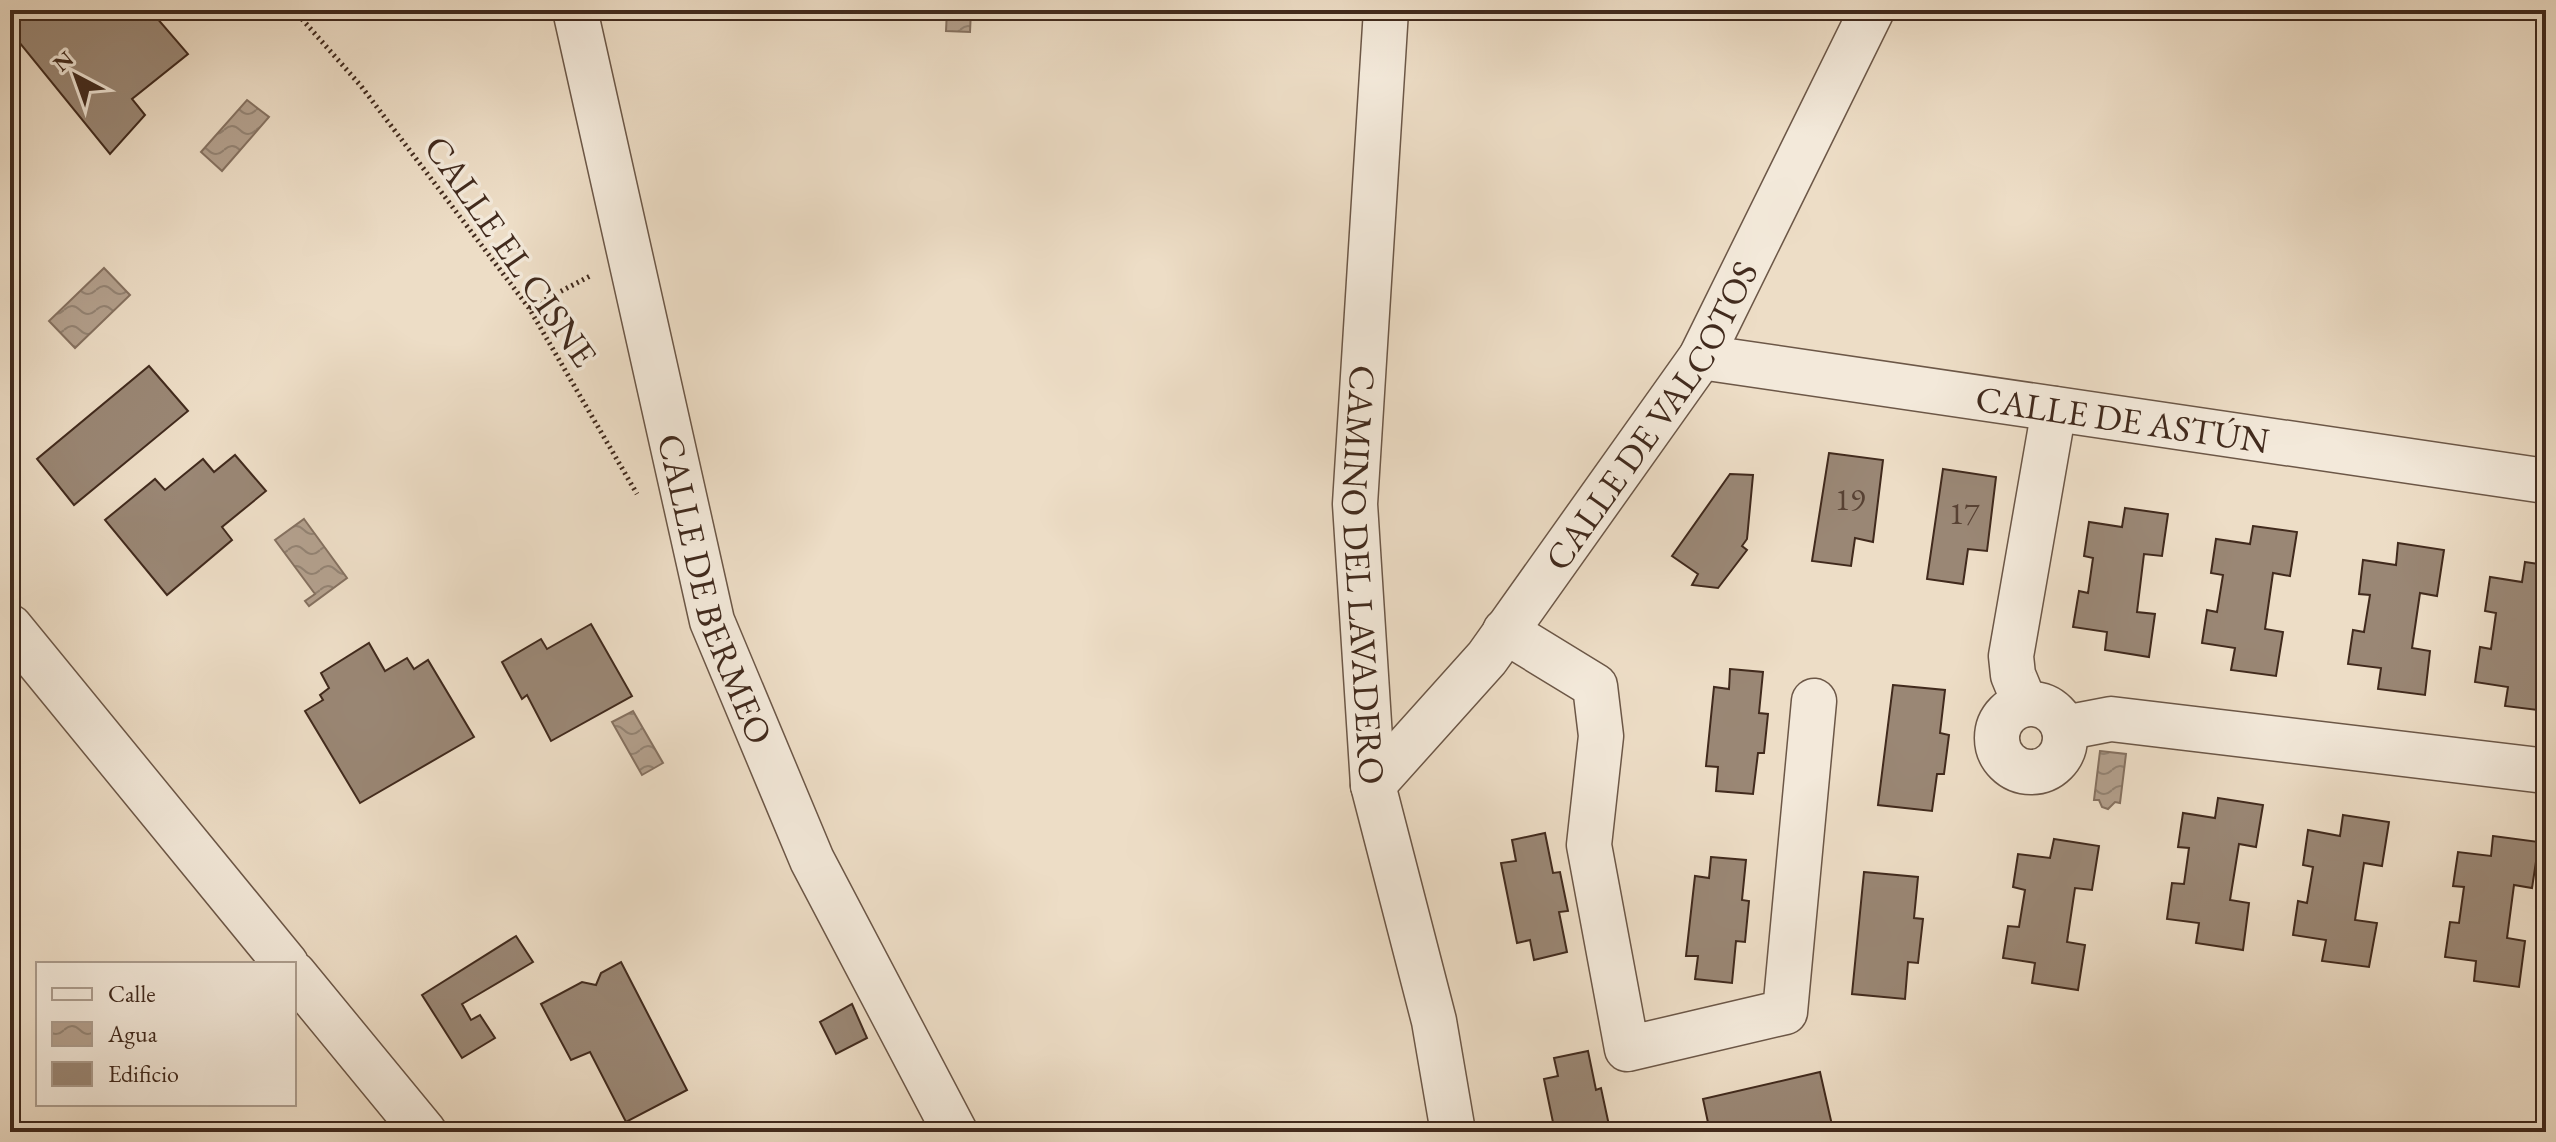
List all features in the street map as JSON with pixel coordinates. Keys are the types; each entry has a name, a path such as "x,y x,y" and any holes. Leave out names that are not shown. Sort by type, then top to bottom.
{"street":[{"name":"CALLE DE BERMEO","path":"575,10 712,621 812,860 955,1132"},
{"name":"CAMINO DEL LAVADERO","path":"1386,10 1355,504 1373,785 1434,1021 1453,1132"},
{"name":"CALLE DE VALCOTOS","path":"1373,785 1487,658 1701,357 1872,10"},
{"name":"CALLE DE ASTÚN","path":"1701,357 2546,481"},
{"path":"2025,704 2013,675 2011,656 2054,409"},
{"path":"10,627 284,962"},
{"path":"1505,631 1595,686 1601,736 1589,845 1627,1049 1785,1012 1814,701"},
{"path":"2025,704 2049,708 2059,717 2064,728 2062,753 2055,763 2044,770 2019,770 2000,753 1997,741 2004,717 2025,704"},
{"path":"2064,728 2111,719 2546,771"},
{"path":"296,976 424,1132"}],"path":[{"name":"CALLE EL CISNE","path":"294,10 361,86 529,308 640,498"},
{"path":"529,308 630,256"}],"water":[{"path":"947,10 971,10 970,32 946,31"},
{"path":"247,100 269,117 222,171 201,152"},
{"path":"104,268 130,295 75,348 49,321"},
{"path":"304,519 347,578 309,606 305,601 315,594 275,540"},
{"path":"633,711 663,763 642,775 612,722"},
{"path":"2100,751 2126,754 2120,803 2115,802 2108,809 2102,807 2099,800 2094,800"}],"building":[{"path":"10,10 59,10 66,18 75,10 150,10 188,54 132,99 145,115 110,154 10,31"},
{"path":"149,366 188,411 74,505 37,459"},
{"path":"1829,453 1883,460 1873,542 1855,538 1851,566 1812,561"},
{"path":"235,455 266,491 222,527 232,540 167,595 105,520 155,479 165,490 203,459 214,472"},
{"path":"1943,469 1996,477 1987,551 1968,549 1963,584 1927,579"},
{"path":"1730,474 1753,475 1747,539 1742,546 1747,550 1718,588 1692,585 1698,574 1672,556"},
{"path":"2125,508 2168,514 2162,556 2144,554 2137,612 2155,614 2149,657 2105,650 2107,632 2073,627 2079,591 2088,593 2093,558 2084,556 2089,522 2122,527"},
{"path":"2253,526 2297,532 2290,576 2273,573 2265,629 2283,632 2276,676 2231,670 2235,648 2202,643 2207,610 2217,612 2223,575 2211,573 2216,539 2250,544"},
{"path":"2398,543 2444,550 2437,596 2420,593 2412,648 2430,651 2425,695 2378,689 2381,668 2348,664 2353,630 2364,632 2370,595 2359,594 2363,560 2396,565"},
{"path":"2525,562 2546,565 2546,610 2538,665 2546,666 2546,711 2505,706 2508,687 2475,682 2480,647 2491,649 2496,613 2485,611 2490,577 2522,582"},
{"path":"591,624 632,696 551,741 527,695 522,699 502,662 541,639 547,649"},
{"path":"369,643 385,671 407,658 414,669 428,660 474,737 360,803 305,711 323,700 320,695 329,688 321,673"},
{"path":"1730,669 1763,672 1759,713 1768,714 1764,753 1758,753 1753,794 1716,791 1718,767 1706,766 1714,687 1729,689"},
{"path":"1893,685 1945,690 1940,733 1949,735 1944,774 1937,774 1932,811 1878,805"},
{"path":"2218,798 2263,805 2256,847 2239,844 2230,900 2249,903 2243,950 2196,943 2199,923 2167,919 2172,883 2184,884 2189,848 2178,847 2183,813 2215,818"},
{"path":"2343,815 2389,822 2382,866 2364,863 2355,920 2377,923 2369,967 2322,961 2326,940 2293,935 2298,901 2307,903 2313,867 2303,865 2308,830 2340,836"},
{"path":"1545,833 1553,873 1560,872 1568,911 1559,912 1567,952 1534,960 1530,940 1517,943 1501,863 1516,861 1512,840"},
{"path":"2493,836 2539,842 2532,888 2514,885 2507,938 2525,941 2519,987 2474,981 2476,961 2445,957 2450,922 2459,923 2464,887 2453,886 2458,852 2491,856"},
{"path":"2054,839 2099,846 2092,890 2075,888 2067,942 2085,945 2078,990 2032,983 2035,963 2003,958 2008,926 2019,927 2025,890 2013,887 2018,854 2050,858"},
{"path":"1711,857 1746,860 1742,900 1749,901 1745,942 1736,941 1732,983 1695,979 1698,956 1686,956 1695,876 1709,878"},
{"path":"1864,872 1918,877 1914,918 1923,919 1918,963 1908,962 1905,999 1852,994"},
{"path":"516,936 533,962 462,1004 471,1020 480,1015 495,1038 462,1058 422,995"},
{"path":"621,962 687,1090 626,1122 590,1052 571,1060 541,1004 582,982 596,985 601,973"},
{"path":"852,1004 867,1038 836,1054 820,1022"},
{"path":"1588,1051 1596,1090 1601,1088 1610,1130 1555,1132 1544,1079 1558,1076 1554,1058"},
{"path":"1820,1072 1832,1125 1804,1132 1710,1132 1703,1099"}]}
